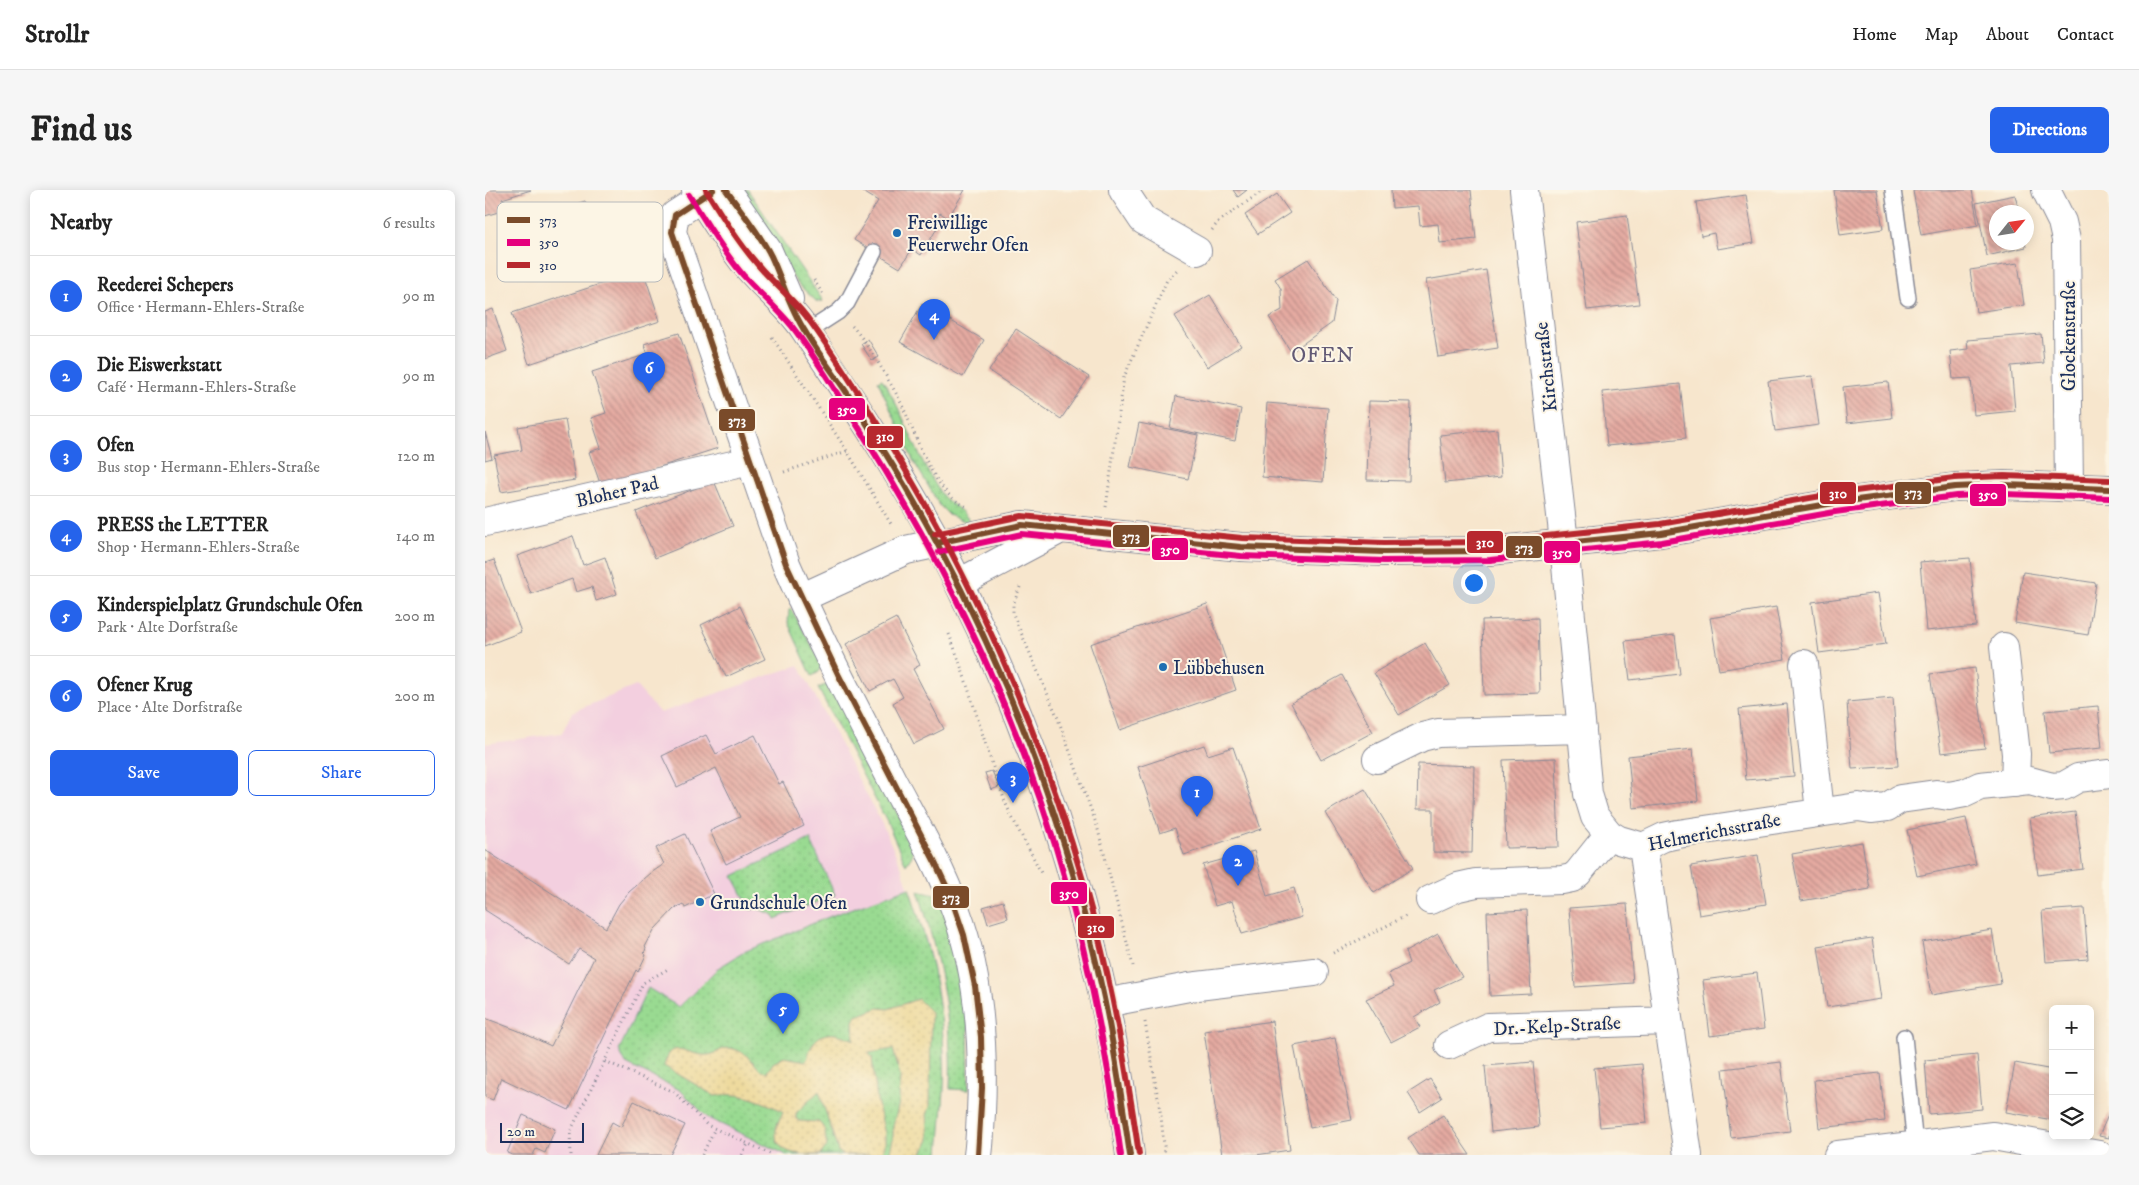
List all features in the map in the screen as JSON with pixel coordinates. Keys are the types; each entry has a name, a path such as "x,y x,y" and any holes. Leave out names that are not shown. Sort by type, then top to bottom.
{"street":[{"path":"1123,190 1143,220 1197,251"},
{"name":"Glockenstraße","path":"2046,190 2054,202 2062,222 2067,256 2069,487"},
{"name":"Kirchstraße","path":"1530,191 1564,544"},
{"path":"978,1155 982,1090 978,1011 967,949 957,913 938,866 867,731 786,564 671,232 675,215 709,192 768,251 801,323 871,430 959,583 1011,698 1047,791 1083,913 1115,1050 1130,1155"},
{"name":"Bloher Pad","path":"485,522 753,471"},
{"path":"801,598 906,550 1022,525 1102,532 1189,543 1311,550 1438,552 1564,544 1661,533 1833,504 1955,487 2004,485 2109,489"},
{"path":"959,583 1061,529"},
{"name":"Helmerichsstraße","path":"1564,544 1590,806 1595,817 1609,834 1625,842 1643,847 1664,837 1678,834 1858,807 1871,809 1887,807 1899,799 1936,794 1949,796 1965,793 1980,786 2030,781 2052,788 2064,786 2077,778 2109,774"},
{"path":"2005,647 2016,754 2015,783"},
{"path":"1805,664 1820,812"},
{"path":"1377,759 1422,737 1438,733 1582,728"},
{"path":"1430,900 1458,887 1476,883 1572,878 1609,834"},
{"path":"1643,847 1688,1155"},
{"path":"1105,1003 1189,987 1314,972"},
{"name":"Dr.-Kelp-Straße","path":"1449,1045 1488,1027 1668,1021"},
{"path":"1838,1155 1993,1136 2099,1155"}],"lane":[{"path":"1893,190 1908,298"},
{"path":"801,323 838,312 847,303 875,252"},
{"path":"1904,1037 1915,1146"}],"path":[{"path":"809,273 825,298 856,329 891,386 923,454 944,490 956,501 967,507"},
{"path":"1102,532 1124,377 1167,280"},
{"path":"769,332 847,451 891,524"},
{"path":"753,471 847,451"},
{"path":"1020,587 1013,605 1013,614 1057,716 1097,826 1133,966"},
{"path":"948,630 963,670 985,747 1007,807 1043,877"},
{"path":"1314,972 1321,961 1330,955 1420,909 1430,900"},
{"path":"571,1155 570,1132 643,983 668,969"},
{"path":"1145,1022 1157,1090 1165,1155"},
{"path":"605,1060 674,1092 703,1122 773,1155"},
{"path":"702,1155 715,1128"},
{"path":"742,1155 748,1144"}],"shaded area":[{"name":"Grundschule Ofen","path":"799,665 882,824 901,866 928,944 938,992 945,1057 939,1155 485,1155 485,744 562,733 572,712 636,686 660,713"}],"green space":[{"path":"746,190 748,190 823,301 817,302 797,283 742,198"},
{"path":"882,379 940,492 968,518 971,524 949,515 940,506 913,460 878,381"},
{"path":"791,609 823,665 819,672 812,676 788,623 789,610"},
{"path":"825,685 834,687 912,843 912,856 906,865 887,822 818,688"},
{"path":"810,839 835,895 775,919 774,915 756,908 751,910 733,876"},
{"path":"909,888 933,970 943,1034 944,1080 939,1155 787,1155 708,1118 680,1090 626,1064 619,1050 648,988 679,1007 718,968 746,951 841,912"},
{"path":"918,891 935,895 940,899 952,937 968,1013 969,1090 950,1089 947,1013 938,964"}],"sand":[{"path":"918,999 931,1012 930,1107 927,1114 929,1140 921,1155 889,1155 893,1139 893,1126 899,1103 900,1075 893,1049 869,1053 872,1058 877,1100 885,1134 885,1147 879,1155 843,1155 838,1151 819,1091 796,1113 796,1118 799,1121 819,1122 824,1128 827,1146 820,1155 797,1154 784,1149 776,1138 776,1129 783,1111 741,1096 715,1096 664,1066 671,1051 676,1049 708,1055 730,1048 743,1053 761,1071 767,1072 773,1063 784,1057 806,1061 814,1043 824,1035 842,1035 854,1040 853,1021 857,1016 878,1008 888,1009"}],"building":[{"path":"485,190 531,190 502,199 503,202 497,202 497,212 485,216"},
{"name":"Freiwillige Feuerwehr Ofen","path":"860,190 965,190 948,218 940,213 934,222 939,225 921,255 912,249 900,268 854,240 878,201"},
{"path":"1233,190 1247,190 1238,197"},
{"path":"1391,190 1471,190 1476,239 1440,243 1438,224 1420,226 1418,206 1392,208"},
{"path":"1834,190 1877,190 1883,229 1840,235"},
{"path":"1972,190 1978,225 1921,235 1913,191"},
{"path":"1277,194 1290,213 1258,234 1245,215"},
{"path":"1746,195 1754,243 1717,249 1714,233 1701,236 1696,202"},
{"path":"2015,195 2017,205 1989,205 1989,250 2013,250 1987,256 1976,203"},
{"path":"1627,215 1639,304 1587,310 1576,222"},
{"path":"1308,259 1336,301 1332,323 1291,352 1269,317 1282,310 1281,289 1275,279"},
{"path":"2018,263 2024,305 1976,312 1970,270"},
{"path":"1486,270 1498,348 1438,357 1426,280"},
{"path":"606,282 647,282 660,321 529,364 512,313"},
{"path":"1210,295 1241,346 1207,367 1175,316"},
{"path":"922,304 984,340 963,377 900,342"},
{"path":"493,309 507,351 485,359 485,312"},
{"path":"1016,329 1089,377 1061,419 989,371"},
{"path":"679,333 718,448 601,486 589,452 601,448 591,418 606,413 592,372 648,354 644,344"},
{"path":"2041,334 2044,363 2011,366 2015,411 1974,415 1971,378 1953,379 1950,351 1968,349 1967,340"},
{"path":"868,339 879,357 872,361 861,344"},
{"path":"1812,376 1819,425 1775,431 1768,381"},
{"path":"1888,382 1892,418 1847,423 1843,387"},
{"path":"1680,384 1686,438 1607,446 1602,392"},
{"path":"1176,396 1241,409 1235,441 1170,428"},
{"path":"1369,401 1411,402 1409,481 1367,480"},
{"path":"1267,403 1328,408 1323,482 1262,477"},
{"path":"565,419 575,480 501,492 494,455 522,450 518,427"},
{"path":"1139,423 1198,435 1188,479 1130,467"},
{"path":"1497,429 1501,477 1445,483 1440,435"},
{"path":"485,432 492,458 485,460"},
{"path":"714,481 733,526 655,558 636,512"},
{"path":"573,536 583,565 605,557 617,594 596,601 592,587 576,592 572,579 531,594 517,556"},
{"path":"1970,558 1976,626 1926,631 1920,562"},
{"path":"494,560 521,632 485,646 485,563"},
{"path":"2023,572 2096,583 2088,635 2015,623"},
{"path":"1878,593 1886,644 1819,653 1812,602"},
{"name":"Lübbehusen","path":"1207,604 1236,690 1120,730 1090,644"},
{"path":"740,606 765,659 726,677 701,625"},
{"path":"1776,607 1785,659 1719,670 1710,618"},
{"path":"896,618 920,665 913,669 944,729 914,744 893,703 903,697 893,679 870,691 846,644"},
{"path":"1538,618 1540,693 1484,695 1482,620"},
{"path":"1675,635 1680,674 1630,680 1625,641"},
{"path":"1425,643 1450,685 1399,715 1374,673"},
{"path":"1975,668 1985,748 1941,753 1930,674"},
{"path":"1342,675 1373,732 1321,760 1291,703"},
{"path":"1893,698 1898,766 1852,769 1847,702"},
{"path":"1787,704 1794,776 1746,780 1739,709"},
{"path":"2098,706 2102,748 2049,753 2045,711"},
{"path":"706,735 716,754 755,735 779,784 783,782 804,826 726,864 710,831 740,817 716,768 677,787 662,756"},
{"path":"1204,745 1208,755 1233,747 1261,829 1184,855 1175,828 1160,833 1138,767"},
{"path":"1693,749 1698,801 1633,808 1628,756"},
{"path":"1556,758 1559,847 1506,848 1503,760"},
{"path":"1418,764 1474,766 1472,853 1433,852 1433,809 1417,809"},
{"path":"992,771 999,787 991,790 985,773"},
{"path":"1365,789 1413,868 1374,893 1325,813"},
{"path":"2075,812 2083,869 2038,875 2030,818"},
{"path":"1966,818 1976,864 1917,876 1907,830"},
{"path":"685,834 714,894 685,908 683,904 674,909 654,930 645,947 644,954 646,955 638,972 636,970 569,1110 501,1078 493,1100 485,1097 485,1018 551,1046 594,958 579,949 569,964 485,910 485,850 606,928 619,904 629,892 664,864 656,848"},
{"path":"1862,842 1870,889 1801,901 1792,854"},
{"path":"1254,851 1267,896 1294,888 1302,917 1242,934 1232,901 1215,906 1203,865"},
{"path":"1758,855 1766,904 1699,915 1691,866"},
{"path":"1003,901 1008,918 988,924 983,907"},
{"path":"1627,904 1633,983 1575,987 1569,908"},
{"path":"2084,908 2088,959 2046,962 2042,911"},
{"path":"1527,910 1531,994 1490,996 1487,912"},
{"path":"1992,930 2001,984 1931,995 1922,942"},
{"path":"1438,934 1462,977 1434,990 1440,1002 1414,1017 1420,1027 1391,1042 1366,999 1394,986 1388,974 1409,963 1405,952"},
{"path":"1872,938 1881,999 1827,1007 1818,946"},
{"path":"1757,973 1764,1029 1710,1036 1703,980"},
{"path":"1272,1021 1290,1150 1256,1155 1222,1155 1204,1031"},
{"path":"1335,1038 1352,1120 1310,1128 1294,1046"},
{"path":"1977,1055 1982,1109 1929,1114 1925,1060"},
{"path":"1533,1062 1539,1127 1491,1132 1485,1066"},
{"path":"1781,1062 1790,1131 1731,1138 1723,1069"},
{"path":"2015,1063 2049,1069 2049,1119 2006,1112"},
{"path":"1642,1064 1647,1123 1600,1127 1594,1068"},
{"path":"1880,1073 1885,1121 1819,1128 1814,1080"},
{"path":"1430,1079 1442,1098 1420,1112 1408,1093"},
{"path":"634,1101 685,1125 670,1155 596,1155 612,1122 621,1127"},
{"path":"2109,1113 2109,1138 2099,1136"},
{"path":"523,1115 555,1129 545,1153 536,1149 533,1155 512,1155 507,1153"},
{"path":"1443,1115 1470,1155 1419,1155 1408,1138"}],"transit line":[{"name":"310","path":"706,190 751,256 806,316 833,354 911,480 945,541 977,603 1006,667 1057,797 1097,931 1121,1042 1139,1154"},
{"name":"373","path":"713,190 675,215 672,232 786,564 838,674 935,862 950,894 964,935 975,986 981,1037 982,1088 978,1155"},
{"name":"373","path":"726,190 771,256 800,324 870,428 927,525 966,599 1015,709 1057,823 1091,939 1112,1037 1130,1155"},
{"name":"350","path":"689,195 735,265 791,325 859,428 930,548 991,674 1042,804 1063,871 1093,992 1121,1155"},
{"name":"310","path":"935,534 1022,516 1242,538 1384,543 1489,542 1660,524 1833,494 1954,478 2004,476 2109,480"},
{"name":"373","path":"937,543 1022,525 1241,547 1384,552 1490,551 1661,533 1834,503 1955,487 2004,485 2109,489"},
{"name":"350","path":"939,552 1022,534 1241,556 1384,561 1490,560 1662,542 1835,512 1956,496 2004,494 2109,498"}],"place":[{"name":"Freiwillige Feuerwehr Ofen","path":"897,233"},
{"name":"PRESS the LETTER","path":"934,340"},
{"name":"Ofener Krug","path":"649,393"},
{"name":"Lübbehusen","path":"1163,667"},
{"name":"Ofen","path":"1013,803"},
{"name":"Reederei Schepers","path":"1197,817"},
{"name":"Die Eiswerkstatt","path":"1238,886"},
{"name":"Grundschule Ofen","path":"700,902"},
{"name":"Kinderspielplatz Grundschule Ofen","path":"783,1034"}],"district":[{"name":"OFEN","path":"1323,355"}]}
